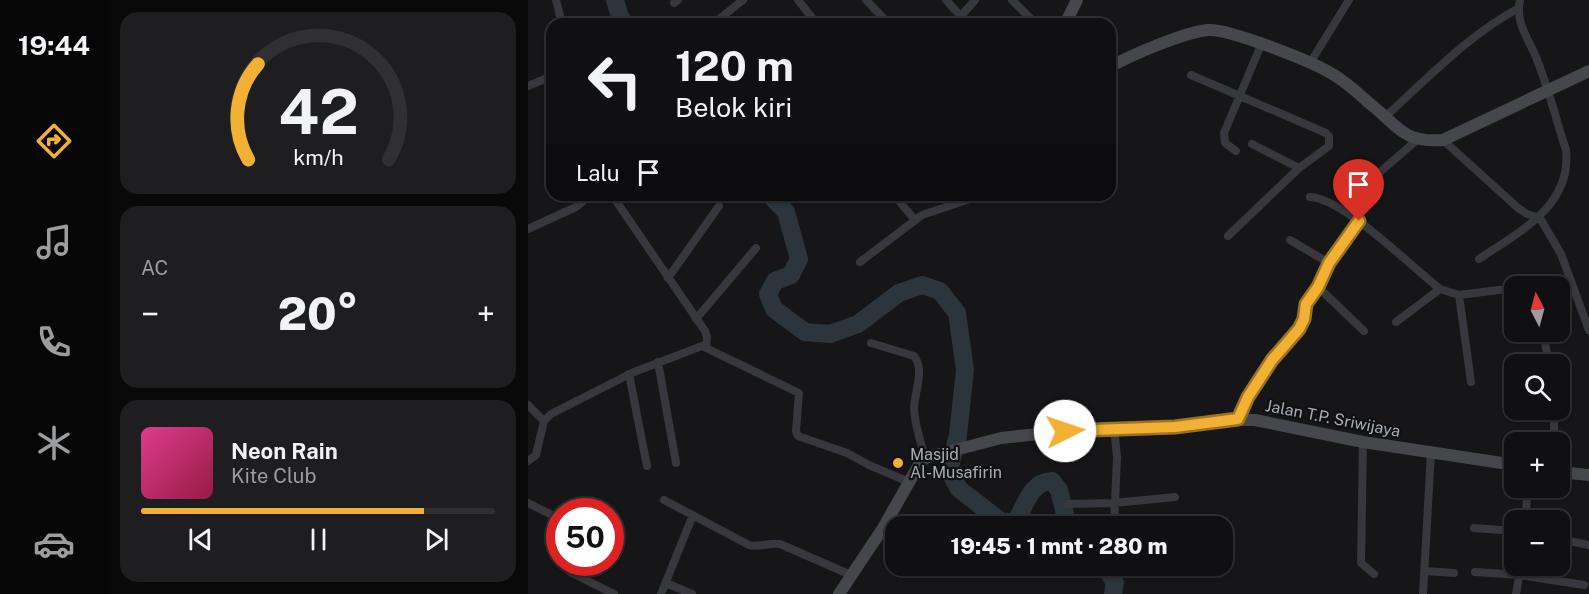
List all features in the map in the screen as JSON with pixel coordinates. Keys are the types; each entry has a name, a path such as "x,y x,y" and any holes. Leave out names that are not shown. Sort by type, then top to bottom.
{"main road":[{"path":"1068,18 1077,0"},
{"path":"1116,65 1181,37 1209,30 1230,33 1331,72 1400,131 1417,140 1443,140 1589,71"},
{"name":"Jalan T.P. Sriwijaya","path":"928,458 1001,438 1114,428 1175,427 1238,419 1255,420 1363,442 1504,463"},
{"path":"839,594 883,528 920,463 928,458"},
{"path":"1570,473 1589,475"}],"street":[{"path":"555,0 560,18"},
{"path":"720,18 743,0"},
{"path":"798,0 812,18"},
{"path":"866,0 883,18"},
{"path":"946,0 961,16 975,0"},
{"path":"1012,0 1030,18"},
{"path":"1310,63 1349,0"},
{"path":"1479,259 1540,218 1565,181 1568,163 1566,150 1536,56 1521,23 1520,4"},
{"path":"1385,117 1455,52 1520,4"},
{"path":"1236,151 1223,139 1261,45"},
{"path":"1191,75 1329,136 1329,146 1299,168 1228,236"},
{"path":"528,86 546,78"},
{"path":"1346,211 1373,178 1417,140"},
{"path":"1443,140 1518,208 1540,218 1561,254 1569,276"},
{"path":"1252,144 1299,168"},
{"path":"1310,197 1316,197 1346,211 1440,289 1459,295 1504,289"},
{"path":"528,229 576,207 584,201"},
{"path":"616,201 706,334 706,347"},
{"path":"899,201 915,220"},
{"path":"860,262 922,215 963,201"},
{"path":"668,278 719,206"},
{"path":"1238,419 1248,397 1272,360 1299,329 1304,319 1306,304 1318,287 1329,263 1359,221"},
{"path":"1290,240 1329,263"},
{"path":"696,319 756,248"},
{"path":"1570,279 1586,312 1589,330"},
{"path":"1318,287 1364,331"},
{"path":"1396,322 1440,289"},
{"path":"1459,295 1471,382"},
{"path":"871,343 914,356 918,360 919,370 914,408 928,458"},
{"path":"528,461 536,455 544,421 551,414 629,374 698,346 706,347 799,393 796,430 798,436 847,453 909,482"},
{"path":"658,362 676,463"},
{"path":"629,374 647,466"},
{"path":"528,405 544,421"},
{"path":"1114,428 1117,458 1114,516"},
{"path":"1363,442 1361,563 1374,574"},
{"path":"1424,594 1431,453"},
{"path":"1068,504 1175,498"},
{"path":"664,500 749,545 780,544 851,575"},
{"path":"528,502 546,512"},
{"path":"661,594 693,515"},
{"path":"1474,528 1504,530"},
{"path":"1570,541 1589,545"},
{"path":"1425,571 1454,573"},
{"path":"1475,572 1504,571"},
{"path":"578,576 614,594"},
{"path":"1516,594 1520,576"},
{"path":"1546,576 1584,585"},
{"path":"666,583 692,594"}],"waterway":[{"path":"615,0 621,18"},
{"path":"776,201 786,212 799,259 791,275 775,281 768,294 774,309 805,332 830,334 858,324 899,293 922,285 940,291 957,313 965,370 958,435 949,470 959,489 994,516"},
{"path":"1019,516 1034,489 1045,482 1052,481 1059,490 1066,516"},
{"path":"1111,576 1115,583 1113,594"}],"place":[{"name":"Masjid Al-Musafirin","path":"898,463"}],"route":[{"path":"1065,431 1175,427 1238,419 1248,397 1272,360 1299,329 1304,319 1306,304 1318,287 1329,263 1359,221"}]}
